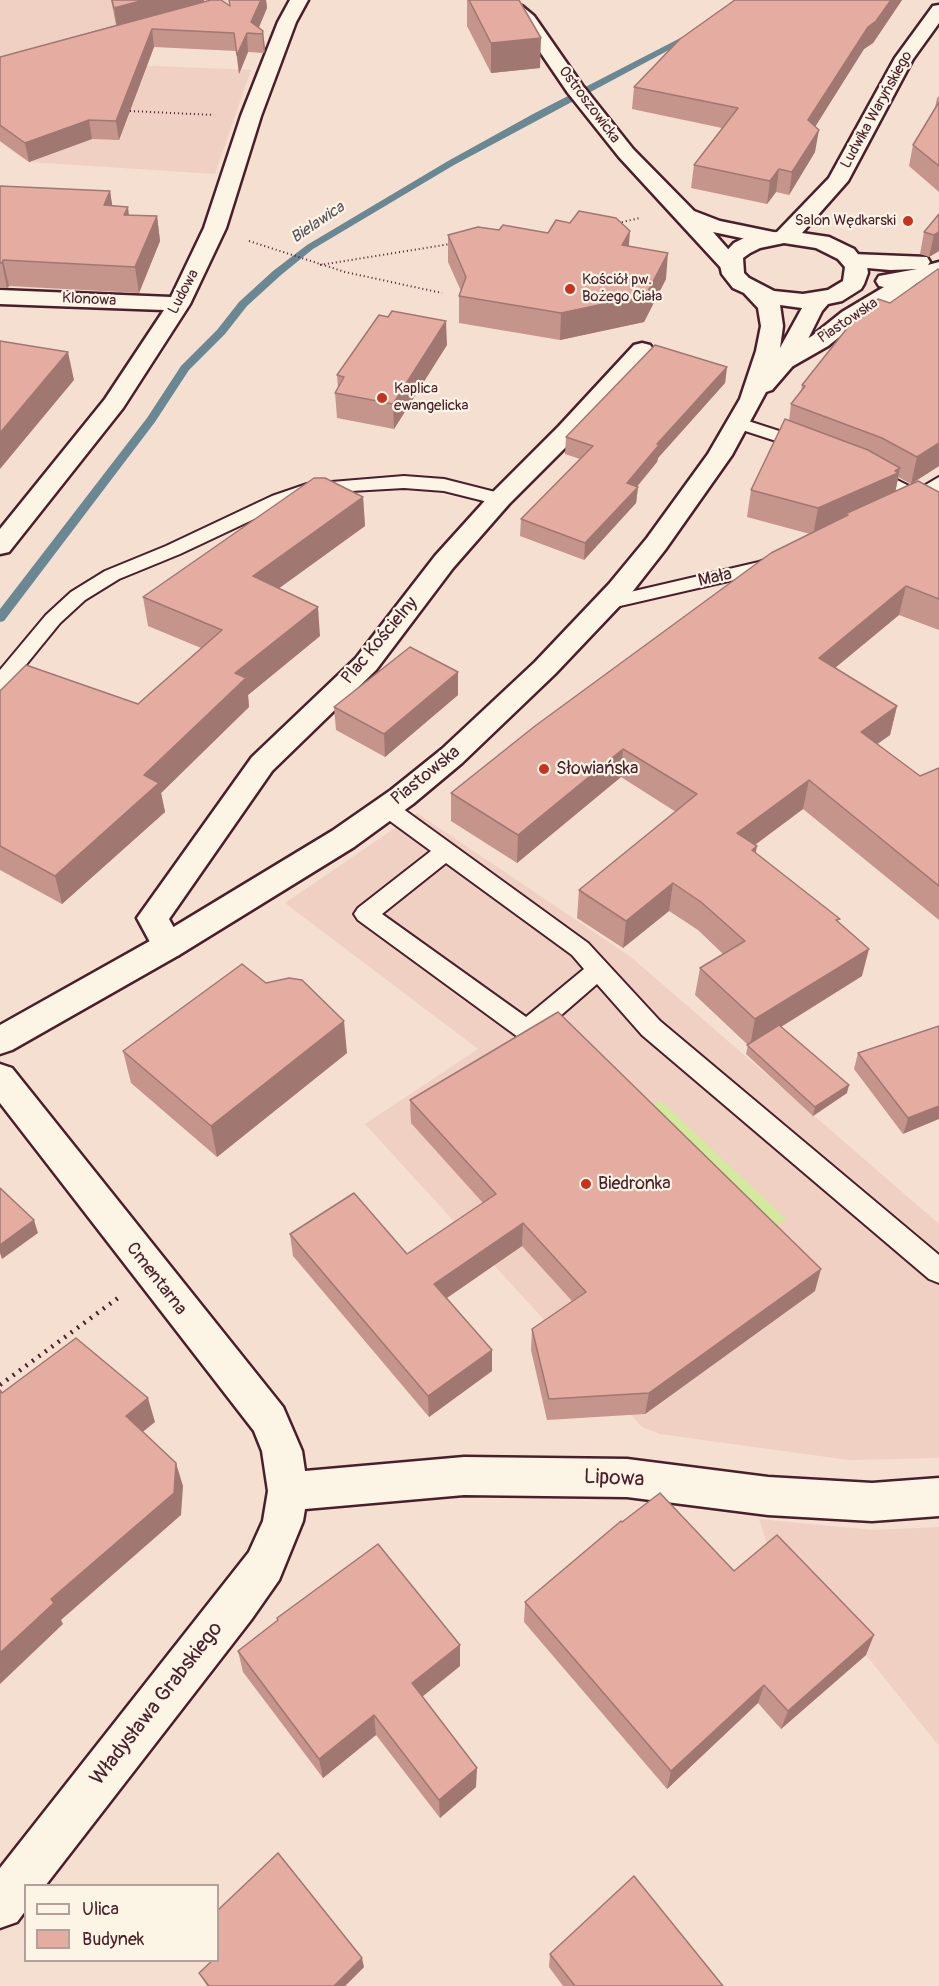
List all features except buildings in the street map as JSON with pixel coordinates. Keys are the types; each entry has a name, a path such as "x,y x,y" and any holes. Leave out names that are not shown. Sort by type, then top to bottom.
{"street":[{"name":"Ludowa","path":"1,543 114,403 179,304 215,228 251,116 287,21 299,0"},
{"name":"Ostroszowicka","path":"490,0 516,10 528,20 575,89 626,153 730,265 737,279 754,291"},
{"name":"Ludwika Waryńskiego","path":"777,237 795,228 838,181 904,58 939,10"},
{"name":"Ludwika Waryńskiego","path":"838,181 841,193 835,220 845,254 857,273 852,284"},
{"name":"Ostroszowicka","path":"683,212 714,226 821,242 845,254 897,263 939,260"},
{"path":"730,265 733,256 742,248 777,237"},
{"path":"754,291 786,300 820,299 845,291 852,284 909,278 939,269"},
{"name":"Piastowska","path":"785,361 820,341 850,317 896,289 909,278"},
{"name":"Piastowska","path":"745,411 768,351 772,326 769,306 754,291"},
{"name":"Klonowa","path":"0,297 179,304"},
{"name":"Piastowska","path":"0,1041 168,946 333,846 387,808 479,732 607,603 669,525 720,454 745,411 785,361 812,309 820,299"},
{"name":"Plac Kościelny","path":"168,946 153,918 262,764 366,664 444,562 500,499 568,431 642,350"},
{"name":"Cmentarna","path":"0,1078 86,1191 269,1420 282,1451 288,1491"},
{"name":"Lipowa","path":"288,1491 464,1476 627,1478 768,1496 872,1502 939,1497"},
{"name":"Władysława Grabskiego","path":"0,1905 236,1605 264,1566 283,1521 288,1491"}],"lane":[{"path":"745,411 823,452"},
{"path":"851,463 939,509"},
{"path":"0,683 53,620 78,596 112,575 173,550 279,500 314,488 404,482 444,485 500,499"},
{"path":"888,511 919,497 939,483"},
{"name":"Mała","path":"607,603 765,567 796,553"},
{"path":"387,808 580,949 651,1028 939,1271"},
{"path":"446,851 366,914 527,1030 599,969"}],"path":[{"path":"130,111 251,116"},
{"path":"611,224 683,212"},
{"path":"215,228 320,265 385,282 442,293"},
{"path":"320,265 459,243"},
{"path":"0,1385 125,1292"}],"shaded area":[{"path":"0,0 238,0 0,56"},
{"path":"42,61 251,70 215,174 29,162 15,153 0,142 0,75"},
{"path":"417,813 631,957 939,1224 939,1458 849,1460 660,1434 642,1427 365,1124 478,1049 285,903"},
{"path":"759,1519 873,1530 939,1527 939,1746 866,1655 771,1556"}],"green space":[{"path":"660,1100 786,1219 766,1233 642,1113"}],"waterway":[{"name":"Bielawica","path":"0,618 151,420 185,368 221,332 243,304 277,273 310,247 451,163 536,116 693,35"}],"place":[{"name":"Salon Wędkarski","path":"908,221"},
{"name":"Kościół pw. Bożego Ciała","path":"570,289"},
{"name":"Kaplica ewangelicka","path":"382,398"},
{"name":"Słowiańska","path":"544,769"},
{"name":"Biedronka","path":"586,1184"}]}
